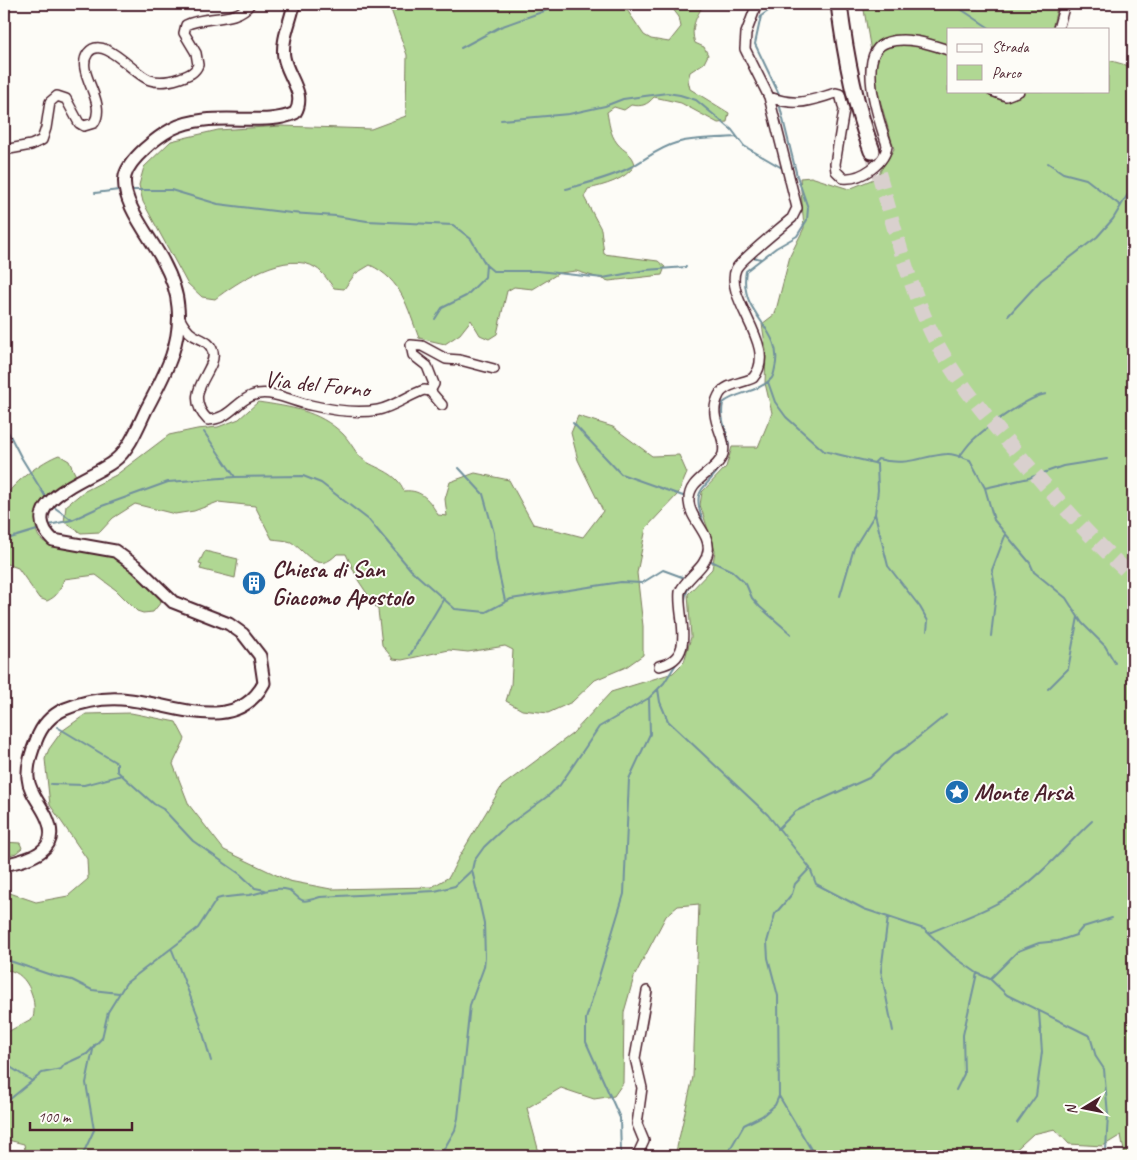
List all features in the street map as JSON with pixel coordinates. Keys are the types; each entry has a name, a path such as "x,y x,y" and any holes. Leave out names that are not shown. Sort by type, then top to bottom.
{"highway":[{"path":"840,4 844,48 863,128 872,151"}],"street":[{"path":"4,150 31,145 42,140 50,102 57,96 66,98 79,122 84,126 94,123 99,112 85,65 86,58 92,50 101,47 109,50 148,80 157,82 178,79 191,73 198,65 196,53 184,33 186,25 235,14 244,10 250,4"},
{"path":"4,865 33,857 46,848 49,841 47,817 30,788 28,778 31,753 38,736 49,718 76,705 108,699 123,699 194,713 232,710 250,702 264,683 260,656 243,634 228,624 172,602 137,567 116,551 53,540 43,527 43,512 49,500 107,467 124,450 173,355 177,342 179,316 177,298 170,274 130,204 125,184 127,170 151,143 174,128 207,120 280,117 295,112 299,101 298,92 283,55 294,4"},
{"path":"659,666 670,661 680,650 684,626 680,592 703,562 708,552 708,544 692,515 689,502 690,494 696,483 720,459 723,453 723,442 715,417 719,394 723,389 753,378 759,365 758,346 750,322 736,292 735,272 743,260 792,218 797,208 769,97 744,45 746,33 757,4"},
{"path":"1058,28 1061,9 1065,4"},
{"path":"769,97 789,103 802,103 836,93 840,94 844,110 835,164 836,171 843,178 856,178 869,170 886,151 887,145 873,100 872,58 876,52 886,42 907,40 947,50"},
{"path":"995,92 1006,96 1016,92"},
{"name":"Via del Forno","path":"179,316 191,334 206,341 212,349 213,357 200,383 198,394 204,415 208,420 227,416 245,400 257,394 268,394 310,406 350,411 379,410 413,394 424,390 430,391"},
{"path":"442,404 430,391 434,384 427,366 413,355 411,345 422,346 446,359 460,360 494,369"},
{"path":"638,1156 644,1141 637,1124 642,1088 635,1058 647,991"}],"green space":[{"path":"389,4 623,4 644,35 651,39 669,42 681,27 679,17 669,4 704,4 696,18 693,32 695,43 704,47 708,55 704,63 690,72 688,80 690,89 729,113 727,122 718,123 681,103 654,97 644,105 631,105 624,110 614,107 607,112 611,132 617,143 630,155 635,165 626,175 608,184 588,189 584,197 601,229 604,254 658,261 665,267 662,275 609,281 576,271 559,273 533,289 514,287 507,291 497,334 489,339 480,335 471,320 460,334 445,344 419,338 407,305 396,287 381,271 370,265 355,274 344,289 334,288 316,268 304,263 291,262 263,270 236,284 215,299 202,297 187,283 143,202 139,185 144,167 171,141 218,130 281,126 371,129 406,116 407,55"},
{"path":"863,4 1058,4 1052,28 947,28 947,92 1110,92 1110,61 1133,67 1133,1156 1125,1156 1121,1135 1103,1146 1069,1144 1055,1129 1033,1134 1009,1156 675,1156 693,1077 699,904 678,906 666,916 634,977 624,1012 623,1083 614,1096 594,1099 561,1088 527,1108 540,1156 26,1156 24,1144 4,1139 4,1034 33,1018 34,1002 29,986 19,974 4,970 4,891 36,902 68,896 88,879 87,859 50,805 45,759 49,749 62,731 86,714 131,713 176,722 185,739 173,764 189,805 224,850 289,881 331,889 432,887 449,877 502,786 572,734 611,692 673,673 684,662 691,637 688,594 712,569 715,551 700,505 702,492 726,467 732,447 758,447 772,413 765,383 766,351 762,324 775,314 790,256 804,228 800,178 811,177 849,189 876,178 894,149 878,93"},
{"path":"258,402 303,411 324,420 343,434 365,461 393,476 404,491 416,492 425,497 438,515 447,516 445,499 450,482 475,473 509,480 533,524 583,537 603,511 578,460 571,433 578,416 613,427 652,456 679,455 687,473 678,494 646,528 637,573 643,626 643,655 626,667 595,680 572,702 548,713 522,710 506,701 511,685 513,650 505,646 468,652 449,650 402,660 393,659 382,645 378,610 358,580 346,554 337,554 330,560 318,562 312,560 291,542 272,539 255,506 218,502 194,511 175,514 135,504 113,518 100,532 81,533 64,522 66,506 83,492 116,475 169,435 218,427 239,419"},
{"path":"59,455 69,461 76,476 51,493 43,504 37,520 37,532 42,541 52,546 105,553 114,556 126,564 160,597 161,602 153,612 143,613 137,611 116,590 96,575 64,579 58,592 47,601 39,598 18,568 4,563 2,515 7,495 27,474 44,462"},
{"path":"205,551 238,559 235,578 200,569 202,564 199,563"},
{"path":"4,842 20,843 22,848 16,853 4,857"}],"waterway":[{"path":"461,48 500,27 564,4"},
{"path":"778,4 761,16 755,44 779,94"},
{"path":"953,4 989,28"},
{"path":"501,120 569,114 605,106 623,99 667,93 680,95 696,100 732,130 744,146 782,168"},
{"path":"726,457 729,444 723,419 723,403 728,399 759,387 771,379 774,374 776,358 773,341 749,301 745,283 746,271 776,248 797,236 807,220 808,208 797,176 780,107"},
{"path":"566,189 622,172 663,148 676,143 699,139 737,137"},
{"path":"1048,163 1063,173 1086,179 1121,206"},
{"path":"95,193 119,190"},
{"path":"132,190 171,190 218,204 291,213 336,216 367,221 453,225 471,239 486,265 493,271 538,271 603,278 646,270 686,267"},
{"path":"1008,316 1041,280 1097,237 1113,219 1128,194 1133,190"},
{"path":"753,257 761,259"},
{"path":"435,319 442,308 466,296 485,277 486,265"},
{"path":"768,382 775,402 786,417 824,451 874,463 878,459 897,462 950,454 970,460 985,488 994,520 1030,563 1034,572 1066,598 1082,623 1105,646 1115,663"},
{"path":"959,457 972,441 999,419 1029,400 1046,394"},
{"path":"573,423 621,474 683,496"},
{"path":"4,424 21,457 45,496"},
{"path":"204,432 235,477"},
{"path":"985,488 1029,478 1063,466 1107,459"},
{"path":"874,463 877,464 878,490 875,514 888,566 920,607 928,621 927,631"},
{"path":"705,527 700,513 699,496 722,464"},
{"path":"459,468 483,494 494,533 496,560 505,601"},
{"path":"49,525 72,520 102,506 168,482 235,477 303,476 321,483 369,520 411,570 455,609 486,612 511,599 621,582 642,583 663,570 682,577"},
{"path":"51,505 72,520"},
{"path":"840,596 854,548 875,514"},
{"path":"4,540 37,530"},
{"path":"991,636 996,593 992,570 1005,536"},
{"path":"709,560 732,571 746,584 752,598 760,607 791,634"},
{"path":"685,612 688,588 693,581"},
{"path":"410,655 443,600"},
{"path":"1048,689 1068,669 1078,617"},
{"path":"440,1156 455,1130 458,1118 470,1005 484,967 484,923 472,870 474,861 484,847 504,828 560,785 599,727 649,698 664,683 680,658"},
{"path":"658,689 660,702 668,721 768,815 810,868 816,884 864,909 924,929 953,956 977,973 990,979 1007,995 1090,1036 1096,1057 1104,1069 1108,1115 1106,1150"},
{"path":"621,1156 620,1118 586,1042 586,1019 624,894 629,779 650,734 649,698"},
{"path":"778,829 796,811 869,778 894,754 905,748 946,715"},
{"path":"57,727 117,763 117,771 154,804 163,809 193,841 240,874 255,888 265,890"},
{"path":"51,784 84,785 122,775"},
{"path":"929,933 989,908 1022,888 1041,873 1092,821"},
{"path":"726,1156 744,1125 762,1116 775,1105 779,1096 778,996 768,958 767,942 775,914 792,894 795,884 810,868"},
{"path":"4,1104 42,1073 61,1069 65,1064 87,1054 102,1038 108,1012 126,983 198,928 217,899 278,889 289,890 304,901 320,897 435,891 455,886 472,870"},
{"path":"888,917 881,971 893,1031"},
{"path":"990,979 1018,951 1039,943 1058,941 1076,935 1083,927 1112,918"},
{"path":"172,950 198,1016 211,1061"},
{"path":"4,959 72,980 92,990 119,993"},
{"path":"956,1090 964,1074 963,1035 977,973"},
{"path":"1017,1123 1036,1096 1042,1052 1039,1012"},
{"path":"82,1156 94,1130 86,1083 94,1045"},
{"path":"4,1063 32,1081"},
{"path":"779,1096 815,1156"}],"tunnel":[{"path":"872,151 911,282 928,325 945,358 1002,435 1086,531 1133,577"}],"place":[{"name":"Chiesa di San Giacomo Apostolo","path":"254,583"},
{"name":"Monte Arsà","path":"957,792"}]}
